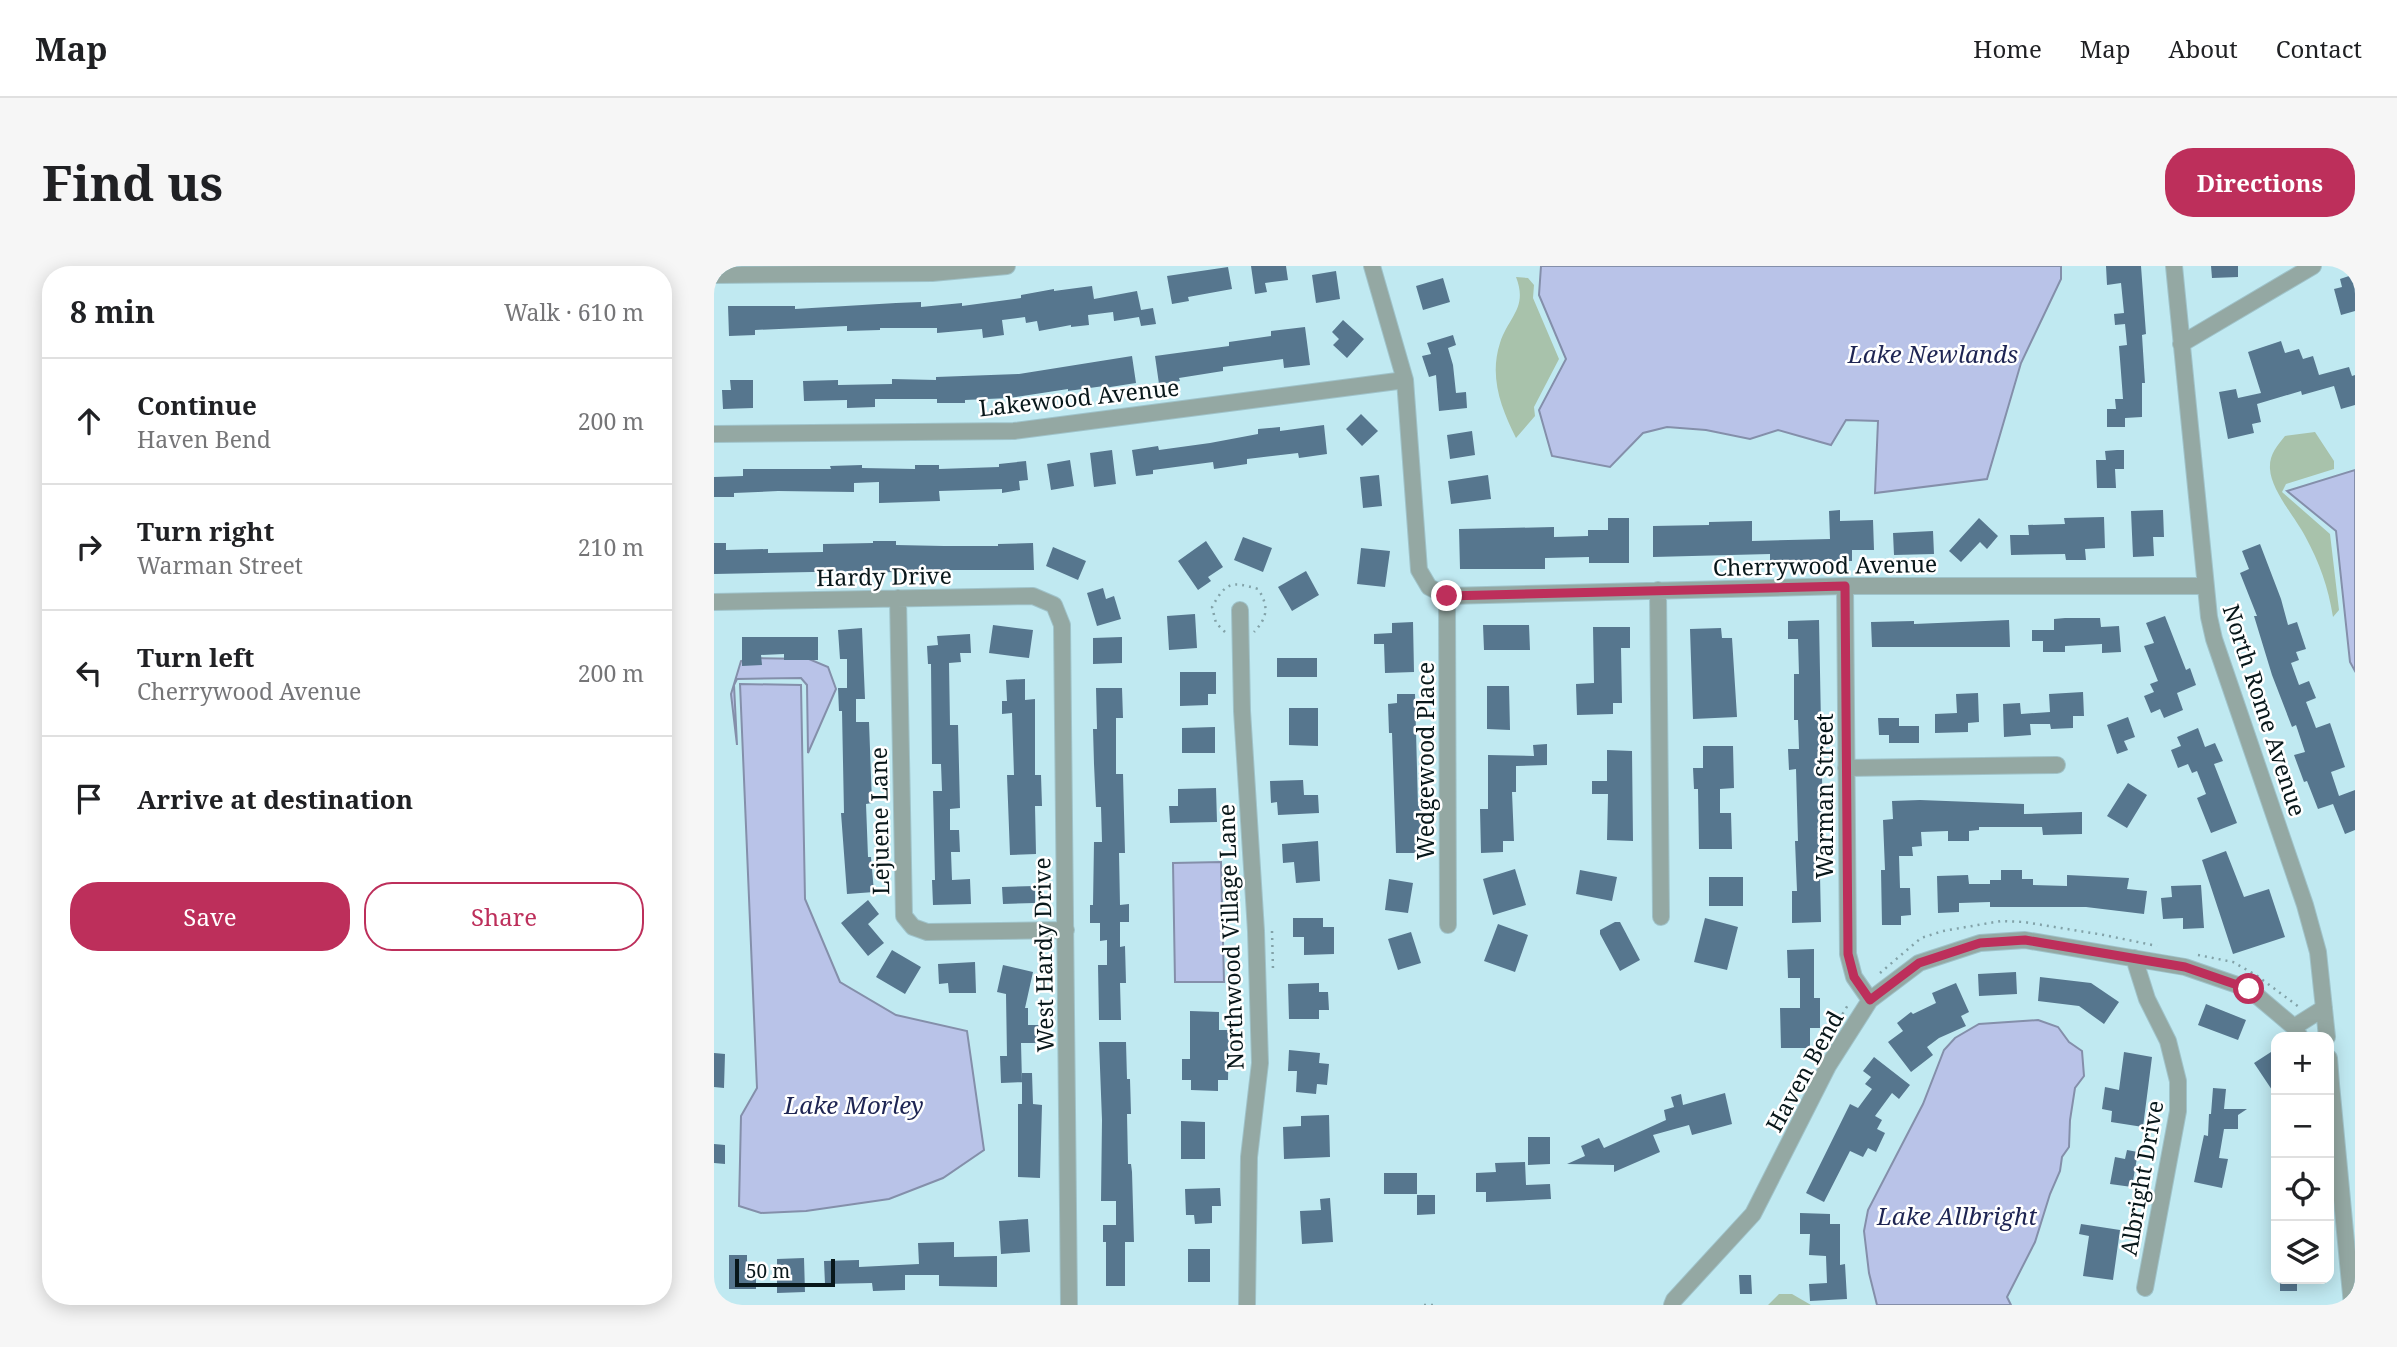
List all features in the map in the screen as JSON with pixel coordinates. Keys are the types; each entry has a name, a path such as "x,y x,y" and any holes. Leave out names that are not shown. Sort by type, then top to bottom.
{"street":[{"path":"714,275 932,273 1007,266"},
{"path":"1372,266 1405,380 1419,570 1429,587 1447,596"},
{"name":"North Rome Avenue","path":"2174,266 2204,586 2214,639 2305,905 2318,951 2326,1032"},
{"path":"2181,344 2313,266"},
{"name":"Lakewood Avenue","path":"714,434 1014,431 1405,380"},
{"name":"Cherrywood Avenue","path":"1447,596 1845,586 2204,586"},
{"name":"Warman Street","path":"1845,586 1848,954 1854,977 1866,994"},
{"path":"1658,590 1661,917"},
{"name":"Hardy Drive","path":"714,602 1033,596 1054,606"},
{"name":"Wedgewood Place","path":"1447,596 1448,925"},
{"name":"Lejuene Lane","path":"898,598 904,916 913,927 928,932 1066,930"},
{"name":"West Hardy Drive","path":"1054,606 1062,625 1069,1305"},
{"name":"Northwood Village Lane","path":"1240,610 1242,711 1256,931 1260,1063 1250,1157 1247,1305"},
{"path":"1846,768 2057,765"},
{"name":"Haven Bend","path":"1672,1305 1753,1214 1866,994 1919,963 1980,943 2025,940 2185,967 2249,989 2297,1032"},
{"name":"Albright Drive","path":"2134,958 2147,999 2168,1041 2178,1081 2178,1111 2145,1288"},
{"path":"2297,1032 2324,1008"},
{"path":"2331,1095 2352,1305"}],"path":[{"path":"1835,1026 1841,1014 1866,994"},
{"path":"1424,1305 1433,1305"}],"green space":[{"path":"1516,277 1528,278 1534,285 1533,298 1559,359 1534,407 1535,416 1516,438 1501,404 1496,368 1500,343 1519,304"},
{"path":"2315,432 2334,461 2334,469 2286,484 2282,492 2330,534 2339,610 2333,617 2319,566 2305,536 2274,486 2270,469 2272,455 2285,436"},
{"path":"1779,1294 1792,1294 1811,1305 1768,1305"}],"water":[{"name":"Lake Newlands","path":"1541,266 2061,266 2061,279 2021,363 1987,479 1875,493 1878,421 1846,420 1831,445 1778,430 1750,439 1706,430 1667,427 1643,433 1610,467 1552,456 1539,410 1566,359 1539,295"},
{"path":"2355,470 2355,671 2350,662 2336,531 2287,491"},
{"path":"754,658 809,659 828,667 836,689 808,753 807,685 801,678 737,679 734,685 737,745 731,694 741,661"},
{"name":"Lake Morley","path":"740,684 801,685 805,899 840,982 896,1015 967,1031 984,1150 943,1178 889,1199 806,1211 761,1213 739,1206 741,1116 757,1088"},
{"path":"1221,862 1224,982 1175,982 1173,863"},
{"name":"Lake Allbright","path":"2038,1020 2058,1027 2069,1042 2082,1051 2084,1076 2075,1088 2069,1147 2062,1157 2060,1171 2035,1242 2007,1297 2011,1305 1877,1305 1869,1273 1864,1231 1868,1210 1923,1104 1944,1050 1955,1038 1979,1024"}],"building":[{"path":"1251,266 1286,266 1288,280 1265,283 1267,292 1255,294"},
{"path":"2106,266 2141,266 2146,334 2142,335 2145,383 2142,383 2142,417 2125,418 2125,427 2107,427 2107,409 2116,409 2115,399 2123,399 2119,346 2127,345 2125,324 2115,325 2114,314 2124,313 2121,283 2107,285"},
{"path":"2211,266 2238,266 2238,277 2212,278"},
{"path":"1228,267 1232,289 1188,297 1189,301 1172,304 1167,276"},
{"path":"1336,271 1340,299 1316,303 1312,275"},
{"path":"2355,274 2355,311 2341,315 2334,289 2342,287 2340,279"},
{"path":"1443,278 1450,302 1423,310 1416,286"},
{"path":"1092,286 1094,299 1137,291 1141,310 1153,308 1156,324 1141,326 1139,317 1114,321 1113,312 1088,315 1089,325 1071,325 1039,331 1037,321 1026,323 1025,317 1002,320 1004,335 983,338 982,329 937,333 937,328 847,331 847,326 755,330 755,335 729,336 728,306 795,306 795,309 921,302 921,307 962,303 962,306 1021,298 1021,295 1054,289"},
{"path":"1343,320 1364,339 1347,358 1333,345 1339,339 1332,332"},
{"path":"1305,327 1310,365 1284,368 1283,359 1223,367 1223,371 1159,384 1155,356 1229,346 1229,342 1271,336 1271,331"},
{"path":"1453,335 1456,345 1448,348 1456,393 1466,392 1467,408 1439,411 1436,375 1429,377 1422,356 1431,354 1427,343"},
{"path":"2281,341 2285,353 2299,349 2303,359 2313,356 2319,375 2349,367 2352,376 2355,375 2355,405 2341,409 2334,386 2302,395 2301,391 2257,404 2261,422 2252,424 2254,433 2228,439 2219,392 2236,389 2238,398 2261,393 2248,352"},
{"path":"1132,356 1136,383 1104,388 1068,389 1009,398 965,400 965,403 937,403 937,399 875,399 875,407 847,408 847,400 804,401 803,381 838,380 838,385 892,384 892,379 936,380 936,377 1019,374"},
{"path":"730,380 753,380 753,408 723,409 722,390 731,390"},
{"path":"1361,414 1378,431 1362,446 1346,429"},
{"path":"1324,425 1327,454 1299,458 1298,453 1247,459 1247,464 1214,469 1213,462 1153,470 1153,474 1136,476 1132,450 1158,446 1159,450 1210,443 1258,434 1258,429 1280,427 1280,431"},
{"path":"1472,431 1475,455 1450,459 1447,435"},
{"path":"1112,450 1116,484 1094,487 1090,453"},
{"path":"2124,450 2124,469 2115,469 2116,488 2097,488 2096,460 2106,460 2105,451"},
{"path":"1070,460 1074,486 1051,490 1047,464"},
{"path":"1026,461 1028,480 1019,481 1020,490 1002,493 1002,489 939,491 940,501 879,503 879,482 854,483 854,492 778,491 734,493 734,497 714,497 714,477 743,476 743,469 831,469 830,466 862,465 862,468 915,469 915,465 939,465 939,469 999,467 999,464"},
{"path":"1379,475 1382,506 1363,508 1360,477"},
{"path":"1488,475 1491,499 1451,504 1448,481"},
{"path":"1840,510 1840,521 1873,520 1874,550 1852,550 1852,561 1770,561 1770,554 1653,557 1653,526 1752,521 1752,541 1830,539 1829,511"},
{"path":"2163,510 2164,537 2153,537 2154,556 2133,557 2131,511"},
{"path":"2104,517 2105,548 2085,549 2086,560 2066,560 2065,554 2011,555 2010,535 2029,535 2028,525 2065,524 2064,518"},
{"path":"1608,518 1629,518 1629,563 1589,563 1589,557 1545,558 1545,569 1460,569 1459,529 1554,527 1554,537 1588,536 1588,530 1608,530"},
{"path":"1979,518 1998,536 1987,549 1980,542 1961,562 1949,551"},
{"path":"1933,531 1934,554 1894,555 1893,533"},
{"path":"1243,537 1272,548 1263,572 1234,560"},
{"path":"896,541 896,545 944,546 1033,543 1034,570 714,574 714,543 726,543 726,550 768,549 768,553 823,552 823,544"},
{"path":"1206,541 1223,567 1208,577 1211,581 1198,590 1178,561"},
{"path":"2260,544 2288,625 2297,622 2306,649 2296,652 2299,660 2291,663 2299,685 2309,681 2316,698 2306,702 2316,728 2330,723 2345,767 2331,772 2339,796 2355,790 2355,830 2345,834 2333,804 2318,809 2307,781 2304,782 2294,755 2305,752 2296,725 2292,727 2272,675 2254,616 2257,616 2240,573 2249,569 2242,551"},
{"path":"1053,547 1086,561 1078,580 1046,566"},
{"path":"1361,548 1390,551 1385,587 1357,584"},
{"path":"1306,571 1319,595 1292,611 1278,587"},
{"path":"1103,588 1106,599 1114,596 1121,619 1097,626 1087,593"},
{"path":"1195,614 1197,648 1169,650 1167,616"},
{"path":"2165,616 2186,670 2190,668 2196,685 2177,693 2183,710 2164,718 2160,709 2151,713 2144,696 2154,692 2150,684 2158,681 2144,646 2154,643 2146,623"},
{"path":"2100,618 2101,627 2119,626 2121,652 2102,653 2102,644 2065,646 2065,652 2043,652 2043,641 2032,641 2032,630 2054,630 2054,619"},
{"path":"1819,620 1823,828 1819,828 1821,922 1792,923 1792,891 1797,891 1795,841 1798,841 1796,769 1789,770 1788,749 1799,749 1798,720 1794,720 1794,674 1799,674 1798,639 1788,639 1788,621"},
{"path":"2009,620 2010,647 1872,647 1871,622 1914,621 1914,624"},
{"path":"1413,622 1414,672 1385,673 1384,644 1374,644 1374,634 1392,633 1392,623"},
{"path":"993,625 1033,630 1029,658 989,653"},
{"path":"1483,625 1529,625 1530,650 1484,650"},
{"path":"1593,627 1630,627 1630,648 1621,648 1622,703 1613,703 1613,714 1577,715 1576,684 1594,683"},
{"path":"862,628 865,699 856,699 856,722 869,722 872,803 866,804 868,857 871,857 874,892 847,894 841,813 844,813 842,711 839,711 838,688 847,688 847,659 840,659 838,630"},
{"path":"1721,628 1722,638 1732,638 1737,717 1693,719 1690,629"},
{"path":"970,634 971,653 960,653 961,662 949,663 950,725 958,725 960,808 950,809 950,830 959,830 960,852 951,852 952,880 970,879 971,904 933,905 933,791 942,791 941,764 932,764 931,664 928,664 927,646 938,645 937,636"},
{"path":"742,637 818,637 818,660 784,660 784,654 761,655 762,665 742,666"},
{"path":"1122,637 1122,663 1093,664 1093,638"},
{"path":"1277,658 1317,658 1317,677 1277,677"},
{"path":"1180,672 1216,672 1216,694 1208,694 1208,705 1180,706"},
{"path":"1025,679 1025,700 1035,699 1035,775 1041,775 1042,806 1035,806 1036,854 1010,855 1007,775 1014,775 1012,713 1002,714 1002,701 1007,701 1006,680"},
{"path":"1487,686 1509,686 1510,730 1487,729"},
{"path":"1096,688 1122,688 1123,718 1116,718 1116,774 1123,774 1125,853 1119,853 1120,905 1129,904 1129,922 1120,922 1120,947 1125,946 1126,983 1120,983 1121,1020 1099,1020 1098,965 1107,965 1107,940 1100,941 1100,923 1090,923 1090,905 1093,905 1094,842 1102,842 1101,807 1096,807 1094,764"},
{"path":"2083,692 2084,716 2073,716 2073,728 2051,729 2050,724 2030,724 2031,735 2004,737 2003,704 2020,703 2021,714 2050,712 2049,694"},
{"path":"1978,693 1979,722 1968,723 1968,732 1935,733 1935,714 1957,713 1956,694"},
{"path":"1397,694 1415,694 1418,806 1422,805 1423,853 1396,853 1392,733 1389,733 1388,704 1397,703"},
{"path":"1289,708 1318,708 1318,746 1289,745"},
{"path":"2128,717 2135,737 2124,741 2128,750 2117,754 2107,725"},
{"path":"1878,718 1899,718 1899,726 1919,726 1919,743 1889,743 1889,735 1879,735"},
{"path":"1215,727 1215,753 1182,753 1182,728"},
{"path":"2198,728 2205,747 2215,743 2223,761 2214,764 2237,823 2211,833 2197,798 2206,794 2197,771 2192,773 2188,764 2178,768 2171,750 2181,746 2177,737"},
{"path":"1547,744 1547,765 1516,766 1516,792 1512,792 1514,841 1503,841 1503,852 1481,853 1480,809 1488,809 1488,755 1534,756 1533,745"},
{"path":"1703,746 1733,746 1734,788 1720,789 1720,813 1731,813 1732,849 1699,849 1698,789 1694,789 1693,768 1703,768"},
{"path":"1607,750 1632,751 1633,841 1607,840 1608,794 1592,794 1592,781 1607,781"},
{"path":"1303,780 1304,795 1318,795 1319,813 1278,815 1277,802 1271,803 1270,781"},
{"path":"2128,783 2147,795 2127,828 2107,816"},
{"path":"1216,788 1217,822 1170,823 1169,806 1178,806 1178,789"},
{"path":"1892,801 2024,804 2024,814 2082,812 2082,834 2043,835 2042,827 1979,827 1979,830 1969,831 1969,841 1948,841 1948,831 1921,832 1922,846 1912,847 1913,856 1899,856 1900,888 1910,888 1911,915 1901,916 1901,925 1882,925 1881,870 1885,870 1883,820 1893,819"},
{"path":"1318,841 1320,881 1296,883 1294,862 1283,863 1282,844"},
{"path":"2226,851 2244,897 2269,889 2285,937 2233,954 2202,860"},
{"path":"1515,869 1526,905 1493,915 1483,879"},
{"path":"1580,870 1617,877 1612,901 1576,894"},
{"path":"2001,870 2022,870 2022,879 2033,879 2033,885 2067,886 2067,875 2129,878 2127,889 2147,891 2144,914 2086,907 1990,907 1990,902 1959,903 1959,912 1938,913 1937,876 1968,875 1969,884 1990,884 1990,880 2001,880"},
{"path":"1709,877 1743,877 1743,906 1709,906"},
{"path":"1389,879 1413,883 1408,913 1385,910"},
{"path":"2201,885 2204,928 2183,929 2183,918 2163,919 2161,898 2172,897 2171,886"},
{"path":"1035,886 1035,903 1003,904 1002,887"},
{"path":"868,900 879,914 868,924 884,943 868,956 841,923"},
{"path":"1293,918 1323,918 1323,927 1334,927 1334,954 1304,955 1304,937 1293,937"},
{"path":"1705,918 1738,927 1727,970 1694,962"},
{"path":"1620,922 1640,960 1620,971 1600,934 1600,930"},
{"path":"1498,924 1528,935 1515,972 1484,961"},
{"path":"1411,932 1421,963 1398,970 1388,939"},
{"path":"1814,949 1814,998 1820,998 1820,1028 1810,1028 1810,1048 1781,1048 1780,1008 1800,1008 1800,978 1788,978 1787,950"},
{"path":"892,950 921,967 905,994 876,977"},
{"path":"975,962 976,993 949,993 948,983 939,984 938,964"},
{"path":"1003,965 1033,972 1025,1008 1028,1008 1028,1025 1040,1025 1040,1043 1021,1043 1022,1082 1001,1083 1000,1056 1007,1056 1006,994 997,992"},
{"path":"2016,972 2017,994 1979,996 1978,974"},
{"path":"2040,977 2091,983 2119,1002 2104,1024 2079,1006 2038,1001"},
{"path":"1319,983 1319,992 1328,992 1329,1010 1319,1010 1319,1019 1289,1019 1288,984"},
{"path":"1956,983 1969,1012 1961,1016 1966,1026 1939,1038 1927,1047 1933,1055 1911,1072 1888,1042 1903,1031 1897,1023 1911,1012 1913,1014 1936,1003 1932,993"},
{"path":"2206,1004 2246,1020 2238,1040 2198,1025"},
{"path":"1190,1011 1219,1012 1219,1030 1229,1030 1228,1080 1218,1080 1218,1091 1191,1090 1191,1080 1182,1080 1182,1059 1190,1059"},
{"path":"1099,1042 1126,1042 1127,1079 1130,1079 1131,1114 1127,1114 1128,1164 1131,1164 1132,1172 1134,1242 1125,1242 1125,1286 1106,1286 1106,1242 1103,1242 1103,1225 1116,1225 1116,1201 1101,1201"},
{"path":"1289,1050 1320,1053 1319,1063 1329,1064 1327,1085 1317,1084 1316,1094 1296,1092 1297,1071 1288,1071"},
{"path":"2124,1052 2152,1057 2143,1127 2111,1122 2112,1111 2102,1109 2105,1087 2119,1090"},
{"path":"2271,1052 2271,1088 2254,1063"},
{"path":"714,1053 725,1054 724,1088 714,1087"},
{"path":"1874,1057 1910,1085 1899,1099 1892,1093 1875,1116 1882,1120 1877,1129 1885,1133 1876,1152 1868,1148 1863,1157 1850,1151 1824,1202 1806,1193 1850,1104 1858,1108 1872,1089 1865,1084 1871,1077 1863,1071"},
{"path":"1022,1073 1032,1073 1033,1104 1042,1105 1040,1178 1018,1177 1018,1104 1022,1104"},
{"path":"2213,1088 2226,1089 2224,1109 2247,1109 2238,1115 2238,1129 2224,1129 2219,1158 2228,1159 2222,1188 2194,1182 2204,1135 2208,1136"},
{"path":"1725,1093 1732,1124 1692,1135 1689,1125 1653,1135 1660,1152 1614,1172 1614,1165 1567,1164 1585,1156 1581,1146 1599,1138 1604,1148 1666,1120 1664,1110 1674,1107 1671,1097 1681,1094 1683,1105"},
{"path":"1329,1115 1330,1157 1284,1159 1283,1127 1301,1126 1301,1116"},
{"path":"1181,1121 1205,1122 1205,1159 1181,1159"},
{"path":"1528,1137 1550,1137 1550,1164 1528,1165"},
{"path":"714,1144 725,1145 725,1164 714,1163"},
{"path":"2127,1150 2138,1152 2132,1187 2110,1184 2115,1157 2125,1159"},
{"path":"1525,1162 1526,1185 1550,1184 1551,1199 1486,1202 1486,1192 1476,1192 1476,1173 1496,1172 1495,1163"},
{"path":"1384,1173 1417,1173 1417,1194 1384,1194"},
{"path":"1220,1188 1221,1206 1212,1206 1212,1223 1195,1224 1194,1215 1186,1215 1185,1189"},
{"path":"1417,1195 1435,1195 1435,1214 1417,1215"},
{"path":"1330,1198 1333,1242 1302,1244 1300,1211 1321,1210 1320,1199"},
{"path":"1800,1213 1830,1214 1830,1224 1840,1224 1840,1265 1845,1264 1847,1299 1810,1301 1809,1284 1827,1283 1826,1256 1809,1255 1810,1234 1800,1234"},
{"path":"1028,1219 1030,1252 1001,1254 999,1221"},
{"path":"2081,1224 2120,1230 2113,1280 2083,1276 2089,1236 2079,1234"},
{"path":"954,1242 954,1257 997,1256 997,1287 939,1286 939,1275 905,1275 905,1290 873,1291 872,1283 825,1284 824,1261 859,1260 859,1267 919,1264 918,1243"},
{"path":"1188,1249 1210,1249 1210,1282 1188,1282"},
{"path":"729,1255 747,1255 747,1266 756,1266 756,1289 729,1289"},
{"path":"804,1258 805,1292 777,1293 777,1259"},
{"path":"1739,1275 1751,1275 1752,1294 1740,1294"},
{"path":"2280,1284 2297,1284 2297,1291 2280,1291"}],"route":[{"path":"1447,596 1845,586 1848,954 1854,977 1870,1000 1919,963 1980,943 2025,940 2185,967 2249,989"}]}
